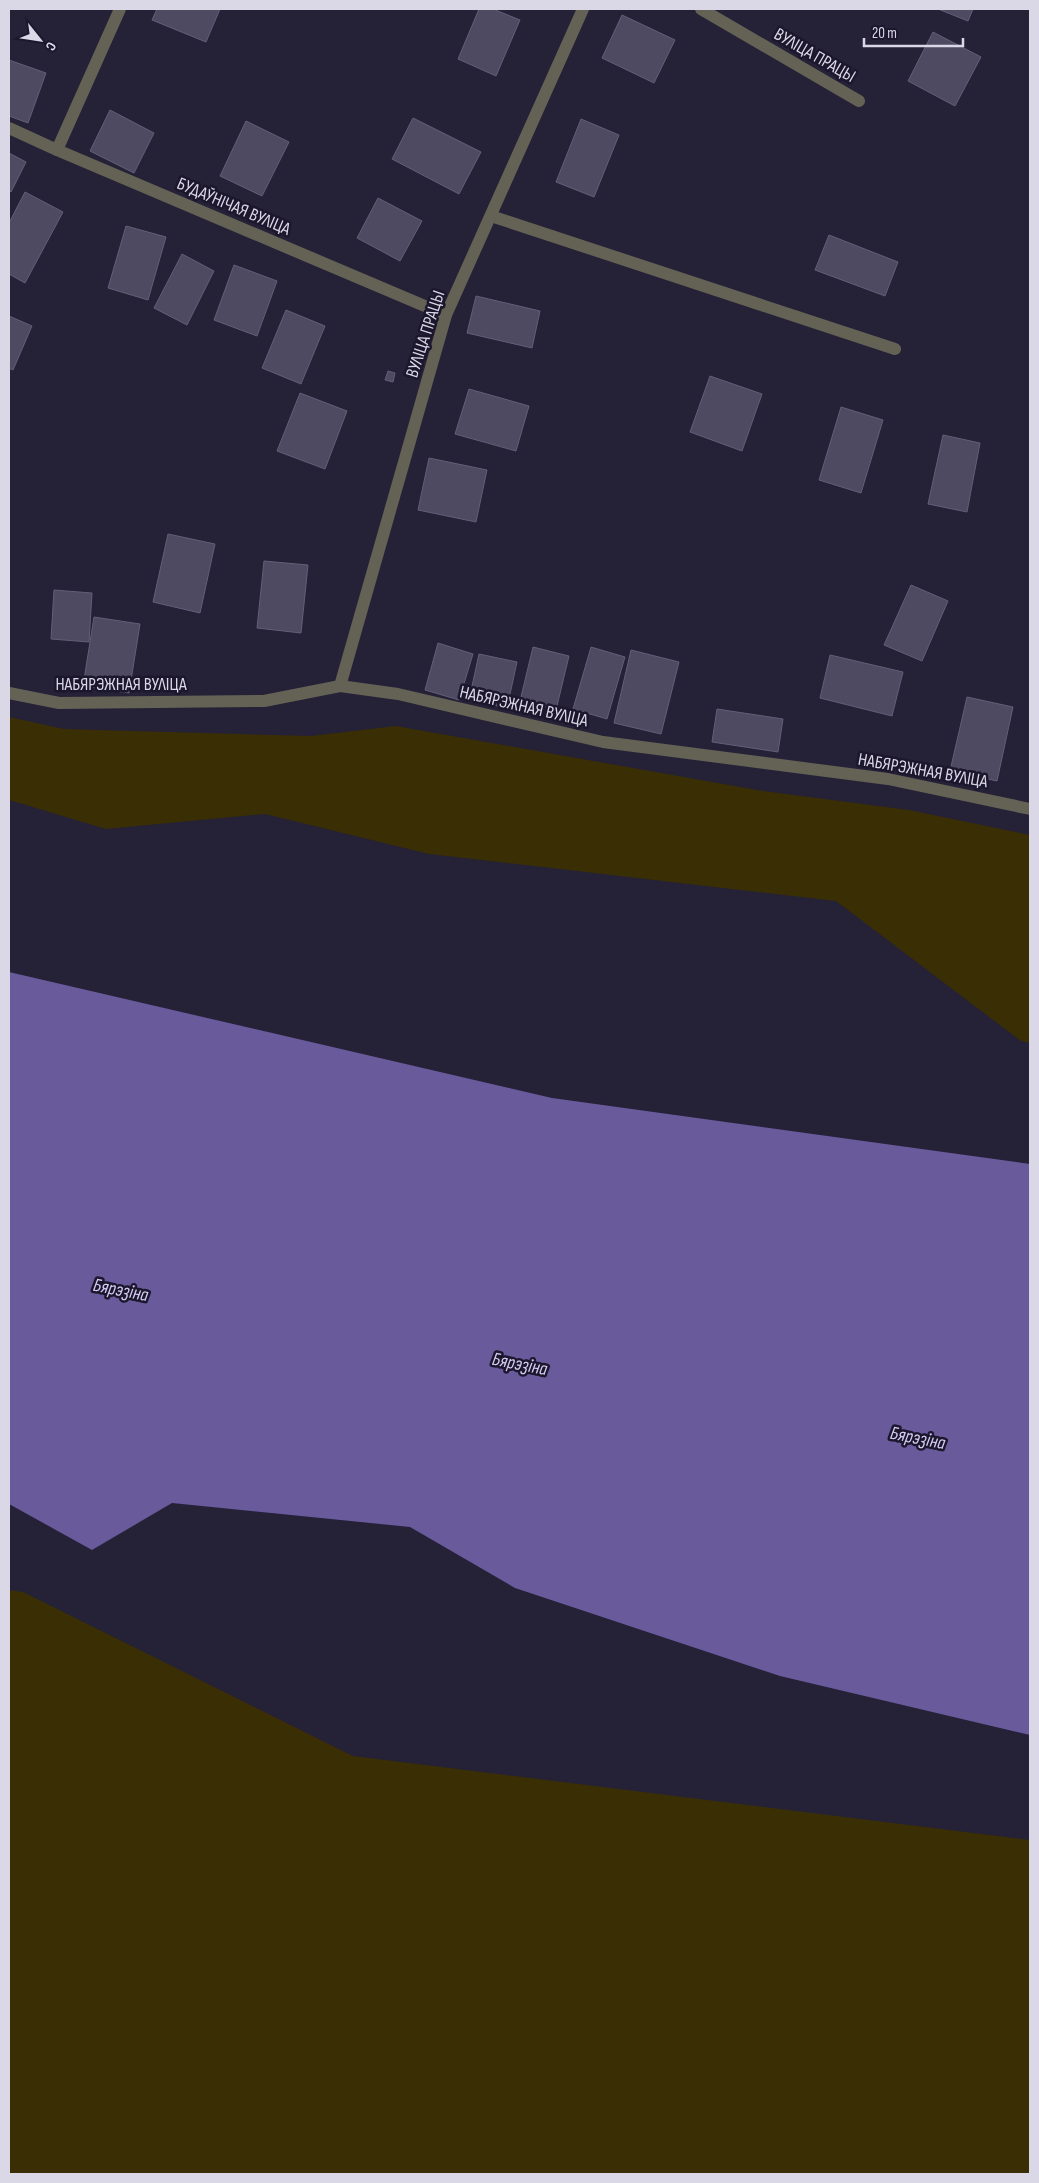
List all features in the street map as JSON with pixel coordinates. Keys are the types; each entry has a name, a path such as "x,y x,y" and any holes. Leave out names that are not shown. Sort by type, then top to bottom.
{"street":[{"path":"56,150 120,9"},
{"name":"ВУЛІЦА ПРАЦЫ","path":"340,686 446,315 584,9"},
{"name":"ВУЛІЦА ПРАЦЫ","path":"701,9 859,101"},
{"name":"БУДАЎНІЧАЯ ВУЛІЦА","path":"9,128 56,150 446,315"},
{"path":"491,216 895,349"},
{"name":"НАБЯРЭЖНАЯ ВУЛІЦА","path":"9,693 60,703 264,701 340,686 398,694 603,742 888,779 1030,809"}],"shaded area":[{"path":"9,717 64,729 311,736 396,726 763,791 909,810 1030,835 1030,1043 1021,1041 836,901 429,854 265,814 106,829 9,800"},
{"path":"9,1590 23,1592 353,1756 1030,1840 1030,2174 9,2174"}],"water":[{"name":"Бярэзіна","path":"9,972 552,1098 1030,1164 1030,1735 780,1676 515,1588 410,1527 172,1503 92,1550 9,1504"}],"building":[{"path":"157,9 220,9 206,42 152,20"},
{"path":"479,9 493,9 520,20 496,76 458,59"},
{"path":"938,9 973,9 968,21"},
{"path":"622,15 675,40 654,83 602,58"},
{"path":"933,32 981,57 955,106 908,81"},
{"path":"9,60 46,73 28,123 9,116"},
{"path":"110,110 154,133 134,173 90,151"},
{"path":"413,118 481,152 459,194 392,159"},
{"path":"581,119 619,135 594,197 556,182"},
{"path":"246,121 289,142 262,196 220,176"},
{"path":"9,153 26,162 11,192 9,190"},
{"path":"25,192 63,212 25,283 9,274 9,223"},
{"path":"378,198 422,221 400,261 357,238"},
{"path":"126,226 166,237 148,300 108,288"},
{"path":"829,235 898,262 885,296 815,270"},
{"path":"182,254 214,271 187,325 154,308"},
{"path":"234,265 277,281 257,336 214,320"},
{"path":"476,296 540,311 532,348 467,333"},
{"path":"286,310 325,326 301,384 262,368"},
{"path":"9,316 32,326 13,370 9,368"},
{"path":"388,371 395,373 393,382 385,380"},
{"path":"710,376 762,394 742,451 690,432"},
{"path":"469,389 529,406 516,451 455,434"},
{"path":"300,393 347,411 325,469 277,451"},
{"path":"841,407 883,420 861,493 819,480"},
{"path":"943,435 980,443 967,512 928,504"},
{"path":"429,458 487,470 476,522 418,510"},
{"path":"168,534 215,544 200,613 153,602"},
{"path":"264,561 308,565 301,633 257,628"},
{"path":"911,585 948,601 922,661 884,645"},
{"path":"54,590 92,593 89,642 51,639"},
{"path":"94,617 140,624 129,693 83,686"},
{"path":"438,643 473,654 459,700 425,690"},
{"path":"533,647 569,656 556,710 520,701"},
{"path":"591,647 625,657 607,719 573,709"},
{"path":"631,650 679,662 661,734 614,723"},
{"path":"479,654 517,662 507,708 469,700"},
{"path":"830,655 903,672 892,716 820,698"},
{"path":"967,697 1013,707 997,781 950,771"},
{"path":"717,709 783,719 778,752 712,742"}]}
